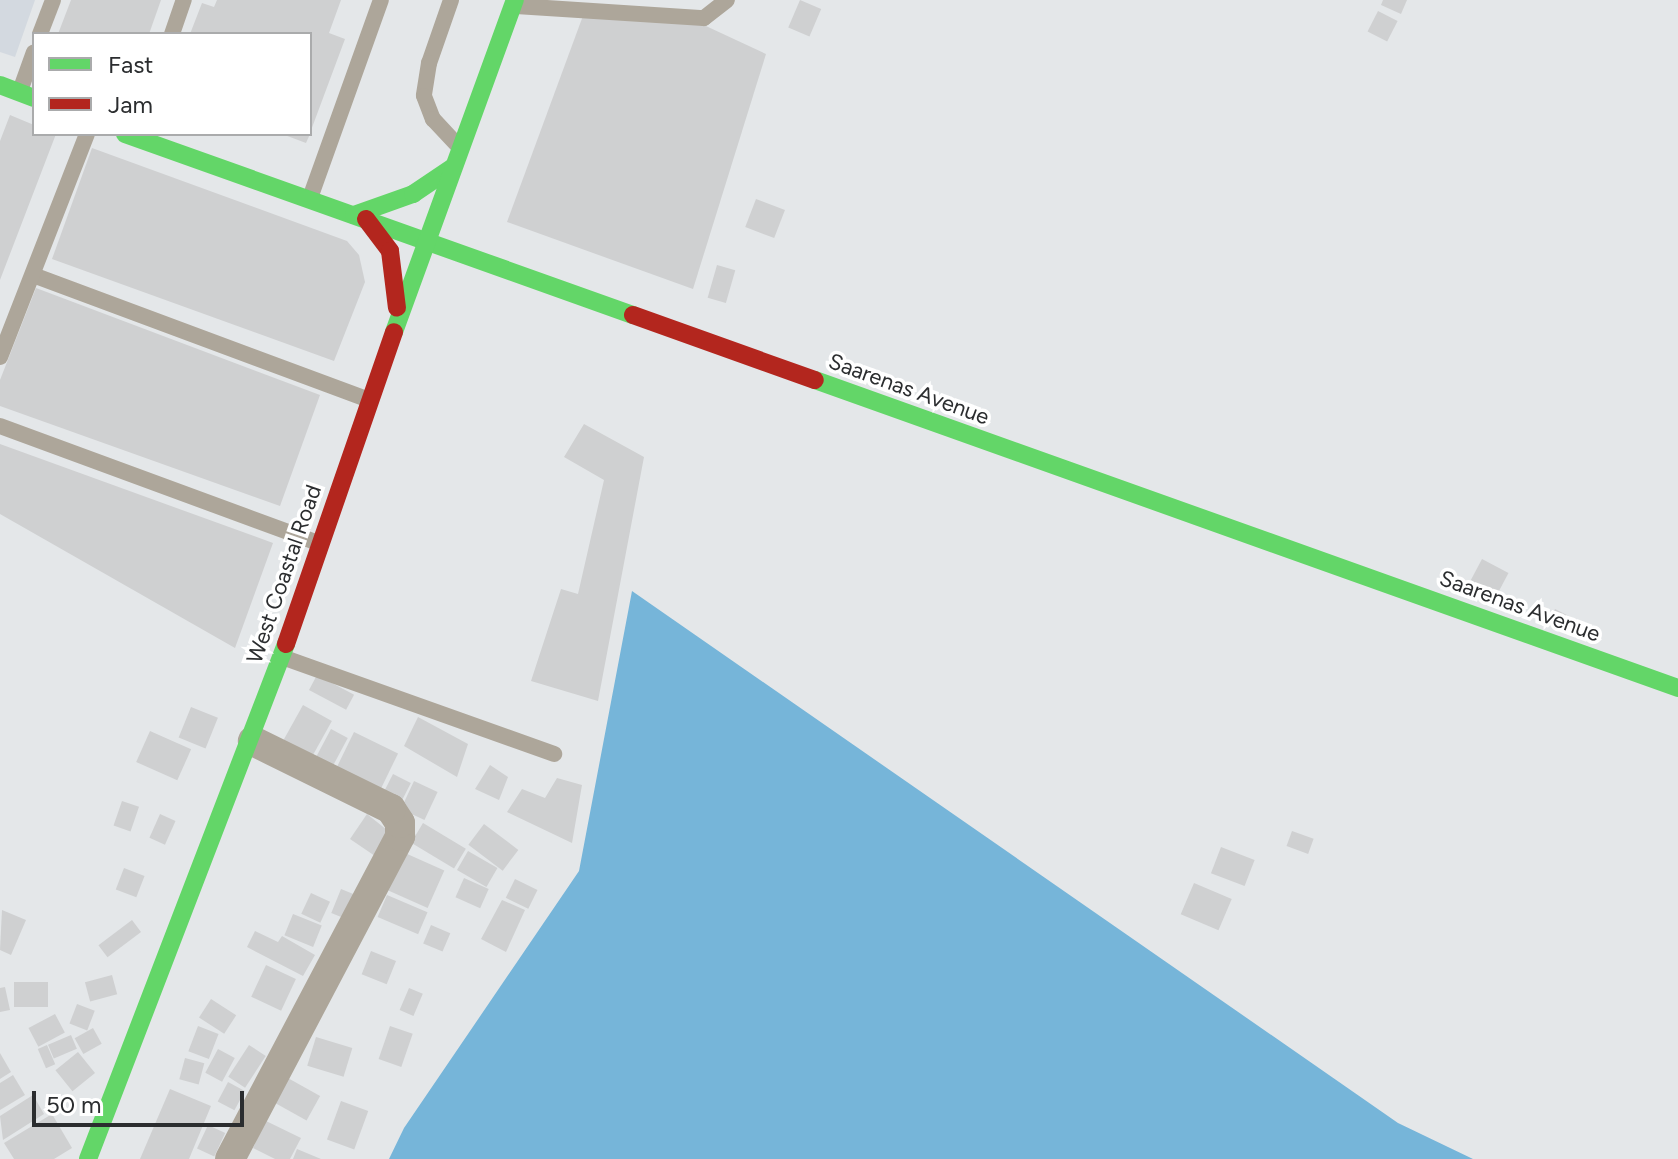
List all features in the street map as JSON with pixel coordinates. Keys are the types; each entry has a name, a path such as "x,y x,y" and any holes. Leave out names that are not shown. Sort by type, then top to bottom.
{"main road":[{"name":"West Coastal Road","path":"88,1159 253,741 425,242 514,3"},
{"path":"0,85 27,95"},
{"name":"Saarenas Avenue","path":"134,136 1678,688"},
{"path":"398,321 390,251 360,217 413,194 457,158"}],"street":[{"path":"230,1159 400,836 400,823 391,809 253,741"}],"lane":[{"path":"41,32 53,0"},
{"path":"173,32 184,0"},
{"path":"310,198 381,0"},
{"path":"451,0 429,63 424,96 433,119 457,158"},
{"path":"514,3 704,18 727,0"},
{"path":"27,95 32,64"},
{"path":"0,357 86,136"},
{"path":"33,275 370,401"},
{"path":"0,426 319,543"},
{"path":"281,657 554,754"}],"shaded area":[{"path":"0,0 35,0 15,57 0,52"}],"water":[{"path":"632,591 1398,1123 1473,1159 389,1159 404,1128 579,871"}],"building":[{"path":"71,0 161,0 150,32 59,32"},
{"path":"217,0 341,0 329,33 345,39 312,128 312,32 191,32 202,3 214,7"},
{"path":"800,0 821,9 809,37 788,28"},
{"path":"1383,0 1407,0 1401,14 1381,5"},
{"path":"1378,11 1398,21 1387,41 1368,31"},
{"path":"584,13 693,20 766,54 693,289 507,222"},
{"path":"10,115 32,124 32,136 55,136 0,280 0,141"},
{"path":"287,136 309,136 306,143"},
{"path":"92,148 347,241 359,255 365,282 334,361 52,259"},
{"path":"756,199 785,210 774,238 745,227"},
{"path":"717,265 735,270 726,303 708,298"},
{"path":"36,288 320,395 280,506 0,406 0,380"},
{"path":"584,424 644,457 598,701 531,681 561,589 578,594 604,480 564,457"},
{"path":"0,444 273,543 235,648 0,514"},
{"path":"1482,559 1508,573 1492,604 1466,590"},
{"path":"1555,609 1588,626 1583,635 1550,618"},
{"path":"317,675 354,695 346,710 309,690"},
{"path":"303,705 332,721 309,762 280,746"},
{"path":"191,707 218,718 206,748 179,738"},
{"path":"418,717 468,744 457,777 404,746"},
{"path":"331,729 348,738 329,774 312,765"},
{"path":"150,731 191,749 177,780 136,762"},
{"path":"354,732 398,753 379,792 335,771"},
{"path":"490,765 508,777 499,800 475,789"},
{"path":"393,774 411,783 399,806 381,797"},
{"path":"557,778 582,785 572,843 507,812 522,789 545,798"},
{"path":"414,781 438,792 424,820 401,809"},
{"path":"122,801 139,807 131,831 114,826"},
{"path":"160,814 176,821 165,845 149,838"},
{"path":"367,814 387,830 375,856 350,839"},
{"path":"423,823 466,849 454,868 411,843"},
{"path":"484,824 518,850 503,871 468,845"},
{"path":"1292,831 1314,839 1308,854 1287,846"},
{"path":"1221,847 1255,860 1245,886 1211,873"},
{"path":"468,851 497,868 486,887 457,870"},
{"path":"405,853 444,870 428,908 388,890"},
{"path":"124,868 145,876 136,897 116,889"},
{"path":"464,878 489,889 480,908 455,897"},
{"path":"515,879 537,890 528,909 506,898"},
{"path":"1194,883 1232,899 1218,930 1181,914"},
{"path":"341,889 358,896 348,920 331,913"},
{"path":"311,893 330,902 320,923 301,914"},
{"path":"387,895 428,912 418,934 378,917"},
{"path":"502,900 525,910 506,952 481,939"},
{"path":"2,910 26,920 11,955 0,950"},
{"path":"293,914 322,926 313,947 284,935"},
{"path":"132,920 141,932 107,957 98,945"},
{"path":"431,925 450,933 443,952 423,943"},
{"path":"255,931 278,942 282,936 315,955 303,976 247,947"},
{"path":"371,951 396,961 387,984 362,974"},
{"path":"266,965 296,979 281,1011 251,997"},
{"path":"112,975 117,994 90,1002 85,982"},
{"path":"14,982 48,982 48,1007 14,1007"},
{"path":"5,987 10,1010 0,1012 0,988"},
{"path":"409,988 423,994 413,1016 400,1010"},
{"path":"211,999 236,1015 224,1034 199,1017"},
{"path":"77,1004 95,1011 87,1030 69,1024"},
{"path":"55,1014 65,1033 38,1047 29,1028"},
{"path":"198,1026 219,1034 209,1059 188,1051"},
{"path":"390,1026 413,1034 401,1067 379,1059"},
{"path":"93,1028 102,1044 83,1054 75,1038"},
{"path":"71,1035 77,1049 54,1059 48,1045"},
{"path":"316,1037 352,1048 344,1077 307,1066"},
{"path":"47,1045 55,1064 46,1068 38,1049"},
{"path":"249,1045 266,1056 245,1088 228,1077"},
{"path":"218,1049 235,1058 222,1082 205,1073"},
{"path":"78,1052 95,1073 72,1091 55,1070"},
{"path":"0,1053 11,1072 0,1079"},
{"path":"185,1058 204,1063 199,1084 179,1079"},
{"path":"13,1075 25,1095 0,1110 0,1083"},
{"path":"286,1077 320,1096 307,1120 272,1101"},
{"path":"228,1082 245,1091 234,1110 218,1101"},
{"path":"170,1089 211,1106 189,1159 140,1159"},
{"path":"33,1095 44,1114 3,1140 0,1116"},
{"path":"341,1101 368,1111 354,1149 327,1140"},
{"path":"52,1114 72,1148 54,1159 14,1159 4,1143"},
{"path":"266,1121 301,1138 290,1159 275,1159 253,1148"},
{"path":"208,1125 225,1133 214,1157 197,1149"},
{"path":"297,1149 321,1159 293,1159"}],"traffic: fast":[{"path":"394,332 515,0"},
{"path":"0,85 32,97"},
{"path":"131,136 633,315"},
{"path":"354,215 413,194 453,167"},
{"path":"815,380 1678,688"},
{"path":"88,1159 286,644"}],"traffic: jam":[{"path":"366,219 390,251 397,308"},
{"path":"633,315 815,380"},
{"path":"286,644 394,332"}]}
